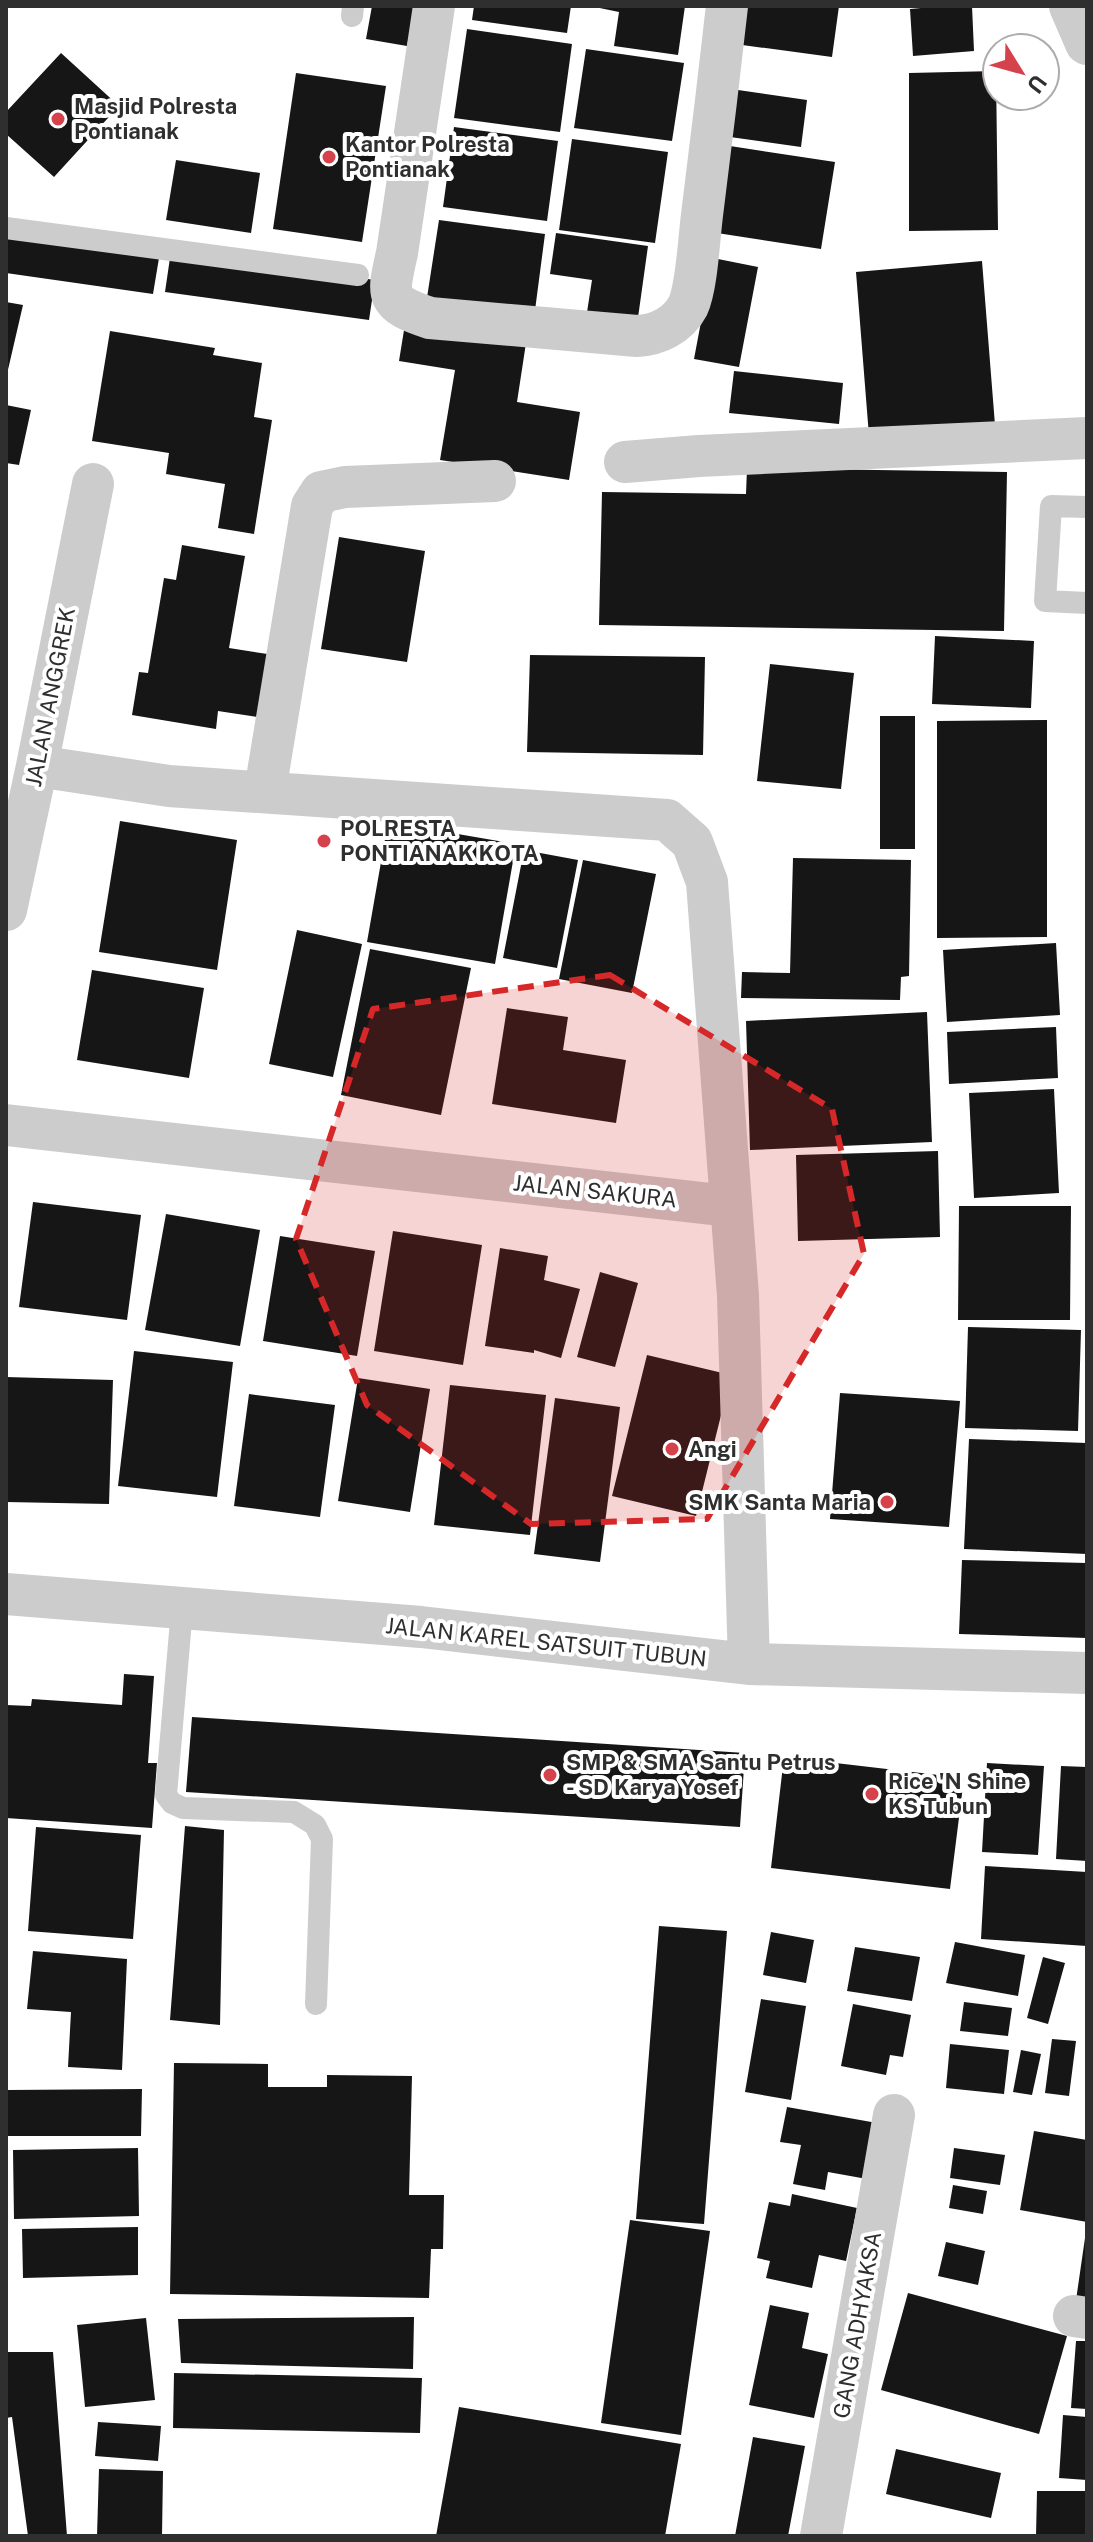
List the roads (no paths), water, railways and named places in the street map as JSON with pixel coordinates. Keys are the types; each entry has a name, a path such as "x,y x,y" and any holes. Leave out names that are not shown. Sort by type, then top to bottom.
{"street":[{"path":"434,6 397,253 390,281 392,298 402,309 430,318 637,336 664,330 680,318 689,304 698,253 727,6"},
{"path":"1071,6 1087,43"},
{"path":"625,462 1087,438"},
{"path":"265,791 312,506 321,492 345,487 495,481"},
{"name":"JALAN ANGGREK","path":"6,910 93,484"},
{"path":"37,766 169,786 667,820 692,842 707,882 738,1296 749,1664"},
{"name":"JALAN SAKURA","path":"6,1125 729,1206"},
{"name":"JALAN KAREL SATSUIT TUBUN","path":"6,1594 421,1627 749,1664 1087,1673"},
{"name":"GANG ADHYAKSA","path":"821,2536 894,2115"}],"lane":[{"path":"6,228 358,275"},
{"path":"1087,507 1051,506 1045,601 1087,603"},
{"path":"182,1609 166,1795 172,1803 183,1808 294,1812 315,1825 322,1839 316,2004"}],"place":[{"name":"Masjid Polresta Pontianak","path":"58,119"},
{"name":"Kantor Polresta Pontianak","path":"329,157"},
{"name":"POLRESTA PONTIANAK KOTA","path":"324,841"},
{"name":"Angi","path":"672,1449"},
{"name":"SMK Santa Maria","path":"887,1502"},
{"name":"SMP & SMA Santu Petrus - SD Karya Yosef","path":"550,1775"},
{"name":"Rice 'N Shine KS Tubun","path":"872,1794"}]}
